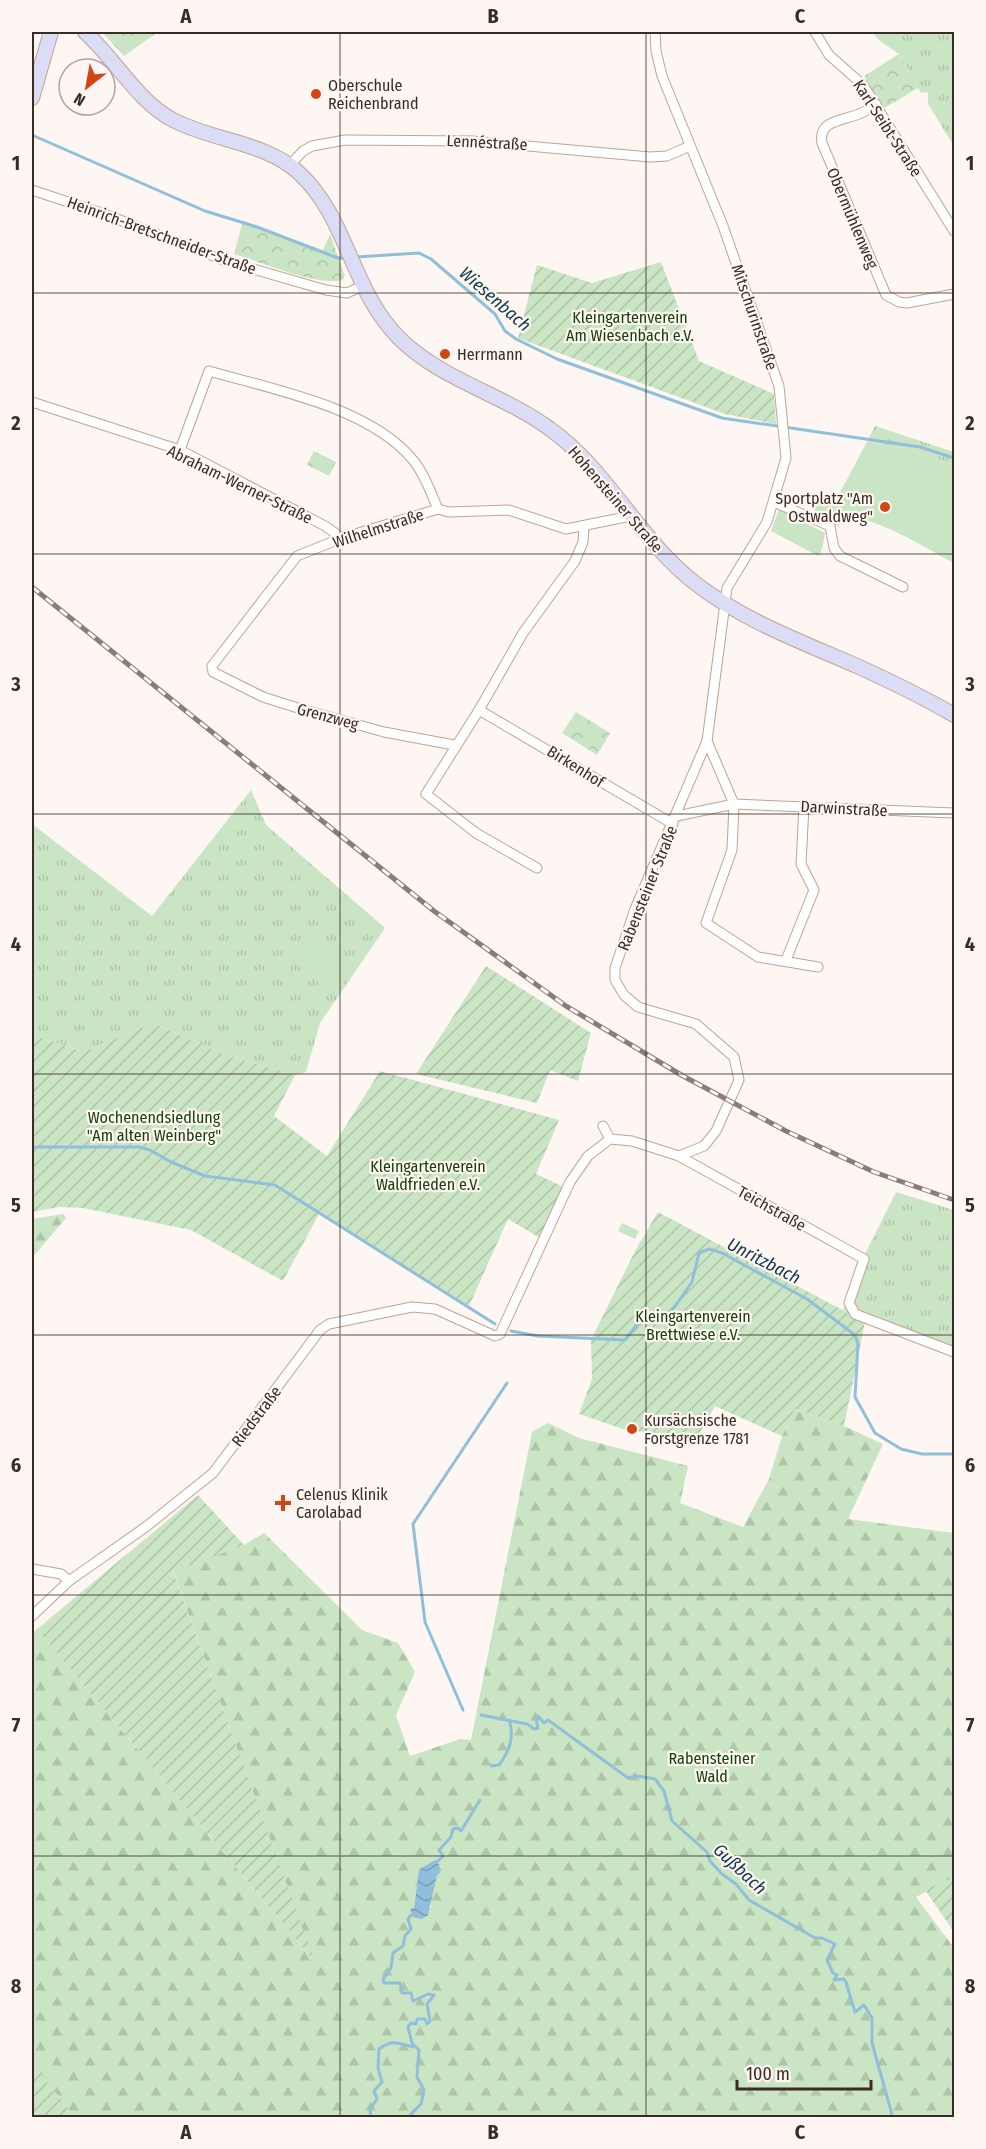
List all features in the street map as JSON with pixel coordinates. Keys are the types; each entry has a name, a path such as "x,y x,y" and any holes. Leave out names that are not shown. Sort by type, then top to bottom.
{"main road":[{"path":"32,98 51,32"},
{"name":"Hohensteiner Straße","path":"85,32 112,58 136,90 163,114 188,127 275,157 301,174 325,204 362,286 390,328 417,354 549,428 577,452 682,572 724,602 780,632 872,673 954,715"}],"street":[{"name":"Mitschurinstraße","path":"655,32 656,51 662,76 723,226 780,386 786,458 774,502 758,540 727,588 724,602"},
{"name":"Karl-Seibt-Straße","path":"815,32 829,56 856,76 876,104 954,231"},
{"name":"Obermühlenweg","path":"876,104 861,114 826,125 821,137 826,154 886,294 899,302 907,303 954,294"},
{"name":"Lennéstraße","path":"290,165 303,151 312,146 345,140 472,141 650,157 667,156 690,146"},
{"name":"Heinrich-Bretschneider-Straße","path":"32,190 229,261 326,290 347,293 362,286"},
{"path":"180,450 209,371 291,393 337,410 371,428 413,460 438,509"},
{"name":"Abraham-Werner-Straße","path":"32,402 180,450 325,526 342,538"},
{"path":"774,502 830,526 834,548 840,556 903,587"},
{"name":"Wilhelmstraße","path":"212,666 297,556 342,538 438,509 449,512 509,510 566,529 632,516"},
{"path":"537,868 476,833 426,794 454,745 479,710 523,633 576,561 583,542 584,527"},
{"name":"Rabensteiner Straße","path":"679,1156 704,1146 716,1131 739,1080 734,1057 696,1024 638,1007 624,995 615,980 618,957 635,909 707,741 724,602"},
{"name":"Grenzweg","path":"212,666 213,672 263,697 384,732 454,745"},
{"name":"Birkenhof","path":"479,710 675,820"},
{"path":"707,741 734,804 732,850 706,923 758,957 818,967"},
{"name":"Darwinstraße","path":"675,820 734,804 954,813"},
{"path":"786,960 814,890 801,864 804,806"},
{"path":"603,1126 610,1139 632,1141 679,1156"},
{"name":"Riedstraße","path":"32,1616 69,1581 147,1526 213,1473 320,1330 329,1323 412,1307 435,1309 456,1316 495,1336 500,1334 570,1182 588,1156 610,1139"},
{"name":"Teichstraße","path":"679,1156 864,1259 849,1303 855,1314 954,1352"},
{"path":"32,1569 61,1574 69,1581"}],"green space":[{"path":"102,32 158,32 124,56"},
{"path":"872,32 954,32 954,146 928,104 928,92 921,93 899,54 880,41"},
{"path":"899,54 918,88 883,109 864,76"},
{"path":"243,221 323,250 330,234 345,276 342,280 318,280 234,254"},
{"name":"Kleingartenverein Am Wiesenbach e.V.","path":"661,262 699,361 774,394 776,424 725,414 518,338 537,265 592,283"},
{"path":"875,426 954,452 954,465 903,448 867,442"},
{"name":"Sportplatz \"Am Ostwaldweg\"","path":"867,442 903,448 954,465 954,563 899,533 867,520 854,517 843,518 839,526 813,513 823,494 836,500"},
{"path":"314,451 336,462 329,476 307,465"},
{"name":"Sportplatz \"Am Ostwaldweg\"","path":"779,509 825,533 822,550 818,556 771,531"},
{"path":"576,712 610,733 597,755 562,733"},
{"path":"251,790 266,825 385,928 320,1023 306,1072 295,1075 226,1055 153,1023 84,1052 32,1035 32,824 152,916"},
{"path":"305,934 346,968 328,990 286,956"},
{"path":"486,966 591,1033 578,1081 550,1070 537,1103 416,1074"},
{"path":"153,1023 226,1055 295,1075 274,1116 327,1156 380,1071 559,1120 536,1174 564,1187 540,1238 508,1219 469,1306 320,1212 283,1281 191,1230 83,1208 59,1207 32,1212 32,1035 84,1052"},
{"path":"896,1192 954,1210 954,1355 865,1322 843,1310 860,1264"},
{"name":"Kleingartenverein Brettwiese e.V.","path":"658,1212 865,1322 844,1426 795,1409 782,1436 715,1406 696,1440 623,1429 579,1414 592,1379 591,1340 635,1251"},
{"path":"63,1214 66,1218 32,1258 32,1219"},
{"path":"622,1223 639,1231 635,1239 618,1231"},
{"name":"Rabensteiner Wald","path":"795,1409 844,1426 883,1444 848,1519 954,1533 954,1877 916,1897 954,1948 954,2117 75,2117 34,2066 32,2057 32,1635 37,1629 314,1961 173,1571 244,1545 264,1533 362,1630 398,1643 415,1672 396,1715 410,1756 460,1739 471,1740 532,1432 548,1423 579,1438 688,1466 680,1503 743,1527 769,1479 782,1436","holes":["435,1860 431,1908 414,1908 419,1869"]},
{"path":"198,1495 244,1545 173,1572 315,1962 37,1629"},
{"path":"954,1877 954,1932 925,1890"},
{"path":"32,2063 34,2066 75,2117 32,2117"}],"water":[{"path":"435,1860 438,1861 440,1873 437,1875 428,1915 422,1919 413,1917 410,1909 414,1908 419,1869"}],"waterway":[{"name":"Wiesenbach","path":"32,135 205,211 257,227 338,258 346,258"},
{"name":"Wiesenbach","path":"356,257 419,253 431,259 495,314 505,331 516,339 557,359 722,418 920,447 954,458"},
{"name":"Unritzbach","path":"32,1147 139,1147 205,1176 275,1185 495,1324"},
{"name":"Unritzbach","path":"511,1331 538,1336 625,1340 642,1318 669,1315 692,1282 699,1253 709,1249 722,1253 807,1299 855,1335 858,1344 855,1397 875,1433 901,1449 922,1454 954,1454"},
{"path":"463,1710 425,1622 413,1524 507,1383"},
{"name":"Gußbach","path":"481,1715 527,1724 534,1729 538,1728 536,1719 538,1716 544,1723 548,1720 628,1778 637,1776 655,1779 664,1791 672,1821 707,1852 710,1861 736,1884 749,1900 815,1938 822,1938 835,1944 827,1960 833,1973 837,1975 834,1980 844,1979 846,1982 855,2012 864,2005 872,2018 872,2043 893,2118"},
{"path":"491,1766 499,1765 508,1750 511,1740 510,1723"},
{"path":"438,1861 443,1856 439,1850 451,1837 453,1829 458,1828 461,1831 480,1800"},
{"path":"371,2118 370,2109 377,2099 374,2091 382,2082 378,2068 379,2049 393,2043 413,2047 408,2027 411,2023 416,2024 417,2019 425,2019 427,2024 430,2021 427,2004 434,1995 428,1994 413,2001 411,1993 402,1993 400,1983 384,1983 383,1979 391,1968 393,1953 403,1946 405,1936 411,1929 408,1919 411,1915"},
{"path":"414,2045 419,2050 417,2077 424,2090 421,2104 411,2114 414,2118"}],"railway":[{"path":"32,587 434,911 566,1006 683,1076 786,1131 874,1172 954,1200"}],"place":[{"name":"Oberschule Reichenbrand","path":"316,94"},
{"name":"Herrmann","path":"445,354"},
{"name":"Sportplatz \"Am Ostwaldweg\"","path":"885,507"},
{"name":"Kursächsische Forstgrenze 1781","path":"632,1429"},
{"name":"Celenus Klinik Carolabad","path":"283,1503"}],"park label":[{"name":"Wochenendsiedlung \"Am alten Weinberg\"","path":"154,1126"},
{"name":"Kleingartenverein Waldfrieden e.V.","path":"428,1175"}]}
